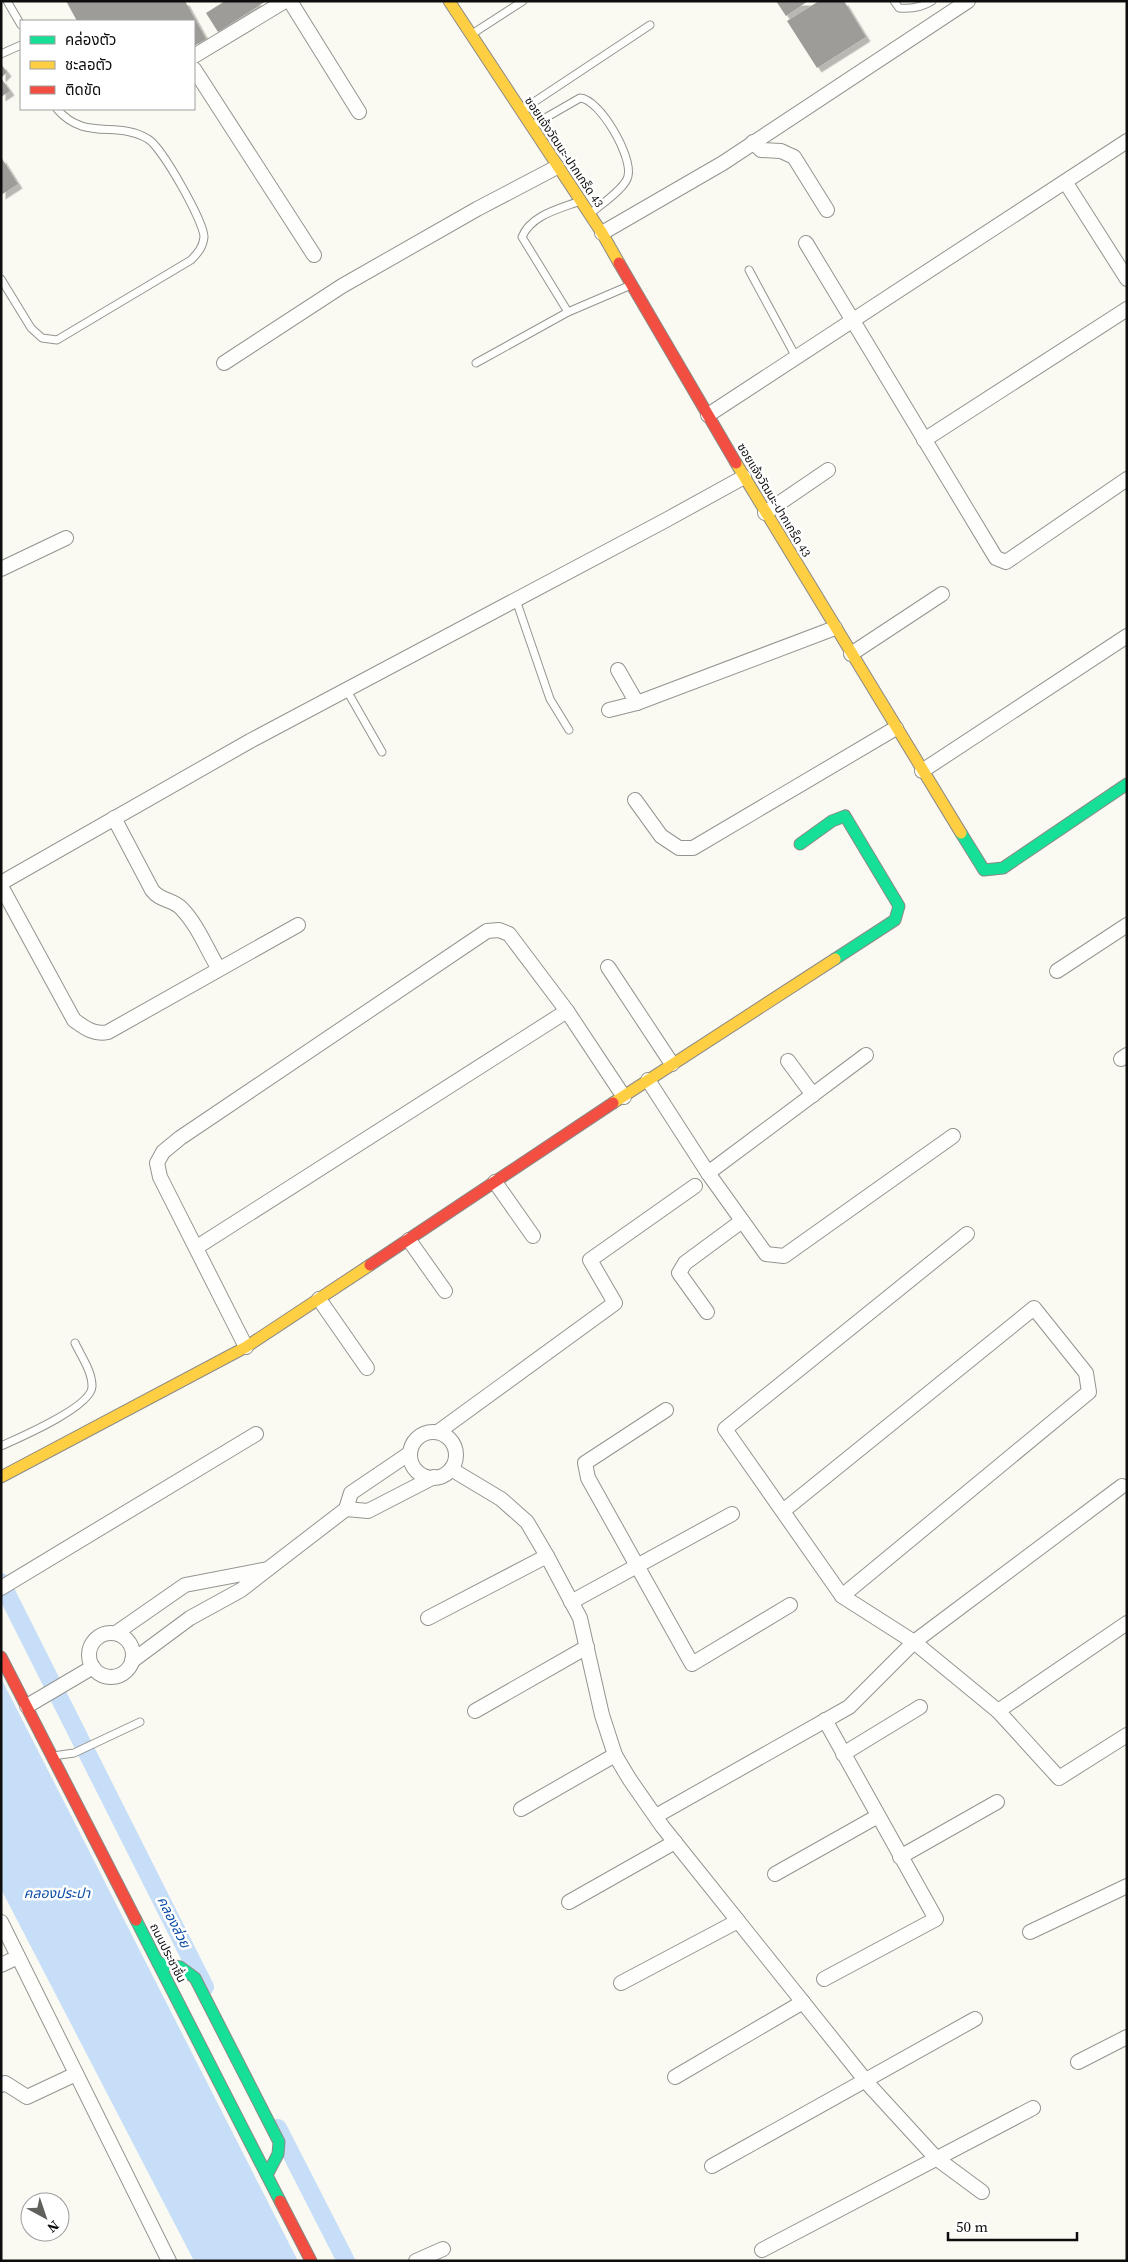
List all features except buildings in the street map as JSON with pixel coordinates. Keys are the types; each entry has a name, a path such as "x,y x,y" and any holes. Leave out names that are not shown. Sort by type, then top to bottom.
{"street":[{"path":"195,55 285,1"},
{"path":"290,1 359,112"},
{"name":"ซอยแจ้งวัฒนะ-ปากเกร็ด 43","path":"449,1 602,233 765,513 984,870 1003,868 1127,784"},
{"path":"602,233 753,142 968,1"},
{"path":"195,71 314,255"},
{"path":"708,415 1066,183 1127,141"},
{"path":"753,142 760,150 781,151 794,157 827,210"},
{"path":"224,363 342,286 478,209 557,167"},
{"path":"1066,183 1127,279"},
{"path":"806,243 996,558 1006,562 1127,479"},
{"path":"924,440 1127,309"},
{"path":"765,513 828,470"},
{"path":"298,925 108,1032 100,1034 86,1029 74,1020 1,884 114,818 346,689 516,600 744,476"},
{"path":"1,569 66,538"},
{"path":"851,654 942,594"},
{"path":"609,710 637,703 835,628"},
{"path":"922,771 1127,636"},
{"path":"618,670 637,703"},
{"path":"635,800 661,836 679,848 693,848 896,728"},
{"path":"1,1477 246,1348 672,1064 895,920 900,906 845,816 832,821 800,844"},
{"path":"114,818 152,890 160,899 176,904 188,916 219,970"},
{"path":"1056,971 1127,925"},
{"path":"246,1348 160,1177 157,1162 163,1152 180,1138 487,931 499,930 509,934 567,1011 624,1097"},
{"path":"608,967 672,1064"},
{"path":"196,1247 567,1011"},
{"path":"708,1173 866,1055"},
{"path":"788,1061 813,1095"},
{"path":"648,1080 708,1173 766,1254 784,1256 953,1136"},
{"path":"495,1182 533,1236"},
{"path":"434,1477 419,1473 410,1461 410,1453 416,1439 423,1434 438,1432 615,1303 590,1260 695,1186"},
{"path":"707,1312 679,1273 685,1263 742,1221"},
{"path":"967,1234 725,1429 842,1596 914,1642 998,1710 1059,1778 1127,1735"},
{"path":"409,1240 445,1291"},
{"path":"319,1299 367,1368"},
{"path":"783,1511 1034,1308 1086,1372 1089,1392 842,1596"},
{"path":"666,1410 585,1462 588,1478 692,1664 790,1605"},
{"path":"346,1509 368,1511 434,1477 446,1474 451,1469 456,1456 455,1448 451,1441 438,1432"},
{"path":"6,1585 256,1434"},
{"path":"268,1569 186,1585 116,1633 102,1634 91,1644 89,1658 92,1667 101,1675 116,1676 123,1674 132,1661 190,1618 241,1590 346,1509 351,1493 410,1453"},
{"path":"451,1469 501,1500 527,1522 580,1618 602,1715 615,1755 630,1780 675,1842 865,2080 936,2158 982,2192"},
{"path":"656,1816 849,1707 914,1642 1122,1486"},
{"path":"571,1602 732,1514"},
{"path":"428,1618 547,1556"},
{"path":"998,1710 1127,1623"},
{"path":"116,1633 132,1646 132,1661"},
{"path":"474,1711 587,1647"},
{"name":"ถนนประชาชื่น","path":"1,1657 310,2261"},
{"path":"27,1706 92,1667"},
{"path":"843,1754 920,1707"},
{"path":"824,1979 936,1919 825,1720"},
{"path":"521,1809 615,1755"},
{"path":"900,1856 997,1802"},
{"path":"775,1874 878,1816"},
{"path":"569,1902 675,1842"},
{"path":"1030,1932 1127,1886"},
{"path":"621,1983 738,1920"},
{"path":"1,1922 169,2261"},
{"path":"1,1965 18,1957"},
{"path":"158,1962 180,1967 194,1978 274,2133 278,2142 278,2154 267,2175"},
{"path":"675,2077 803,2002"},
{"path":"712,2166 974,2019"},
{"path":"1078,2062 1127,2037"},
{"path":"1,2085 5,2083 27,2097 76,2074"},
{"path":"762,2250 1033,2108"},
{"path":"416,2261 443,2249"}],"lane":[{"path":"7,1 20,23"},
{"path":"472,35 523,1"},
{"path":"894,1 899,8 910,9 925,6 932,1"},
{"path":"520,111 650,24"},
{"path":"1,54 20,45"},
{"path":"530,126 580,98 593,102 606,120 626,155 629,167 628,178 618,190 589,214"},
{"path":"1,279 31,328 42,338 57,340 191,260 202,248 204,236 200,220 161,150 150,140 137,133 84,128 70,122 58,110"},
{"path":"568,312 522,236 526,228 541,216 580,201"},
{"path":"749,270 796,357"},
{"path":"476,363 568,312 632,284"},
{"path":"516,600 550,699 569,730"},
{"path":"346,689 382,752"},
{"path":"1,1446 68,1412 88,1397 93,1388 90,1374 75,1343"},
{"path":"52,1756 74,1753 140,1722"}],"water":[{"name":"คลองประปา","path":"1,1678 298,2261 194,2261 1,1889"}],"waterway":[{"name":"คลองส่วย","path":"1,1582 205,1987"},
{"name":"คลองส่วย","path":"278,2128 346,2261"}],"traffic: fast":[{"path":"961,833 984,870 1003,868 1127,784"},
{"path":"800,844 832,821 845,816 899,906 895,920 835,959"},
{"path":"136,1920 280,2201"},
{"path":"158,1963 180,1967 195,1978 279,2142 278,2154 267,2175"}],"traffic: slow":[{"path":"449,1 602,233 619,263"},
{"path":"736,463 961,833"},
{"path":"613,1103 835,959"},
{"path":"1,1477 246,1347 370,1265"}],"traffic: jam":[{"path":"619,263 736,463"},
{"path":"370,1265 613,1103"},
{"path":"1,1657 136,1920"},
{"path":"280,2201 311,2261"}]}
